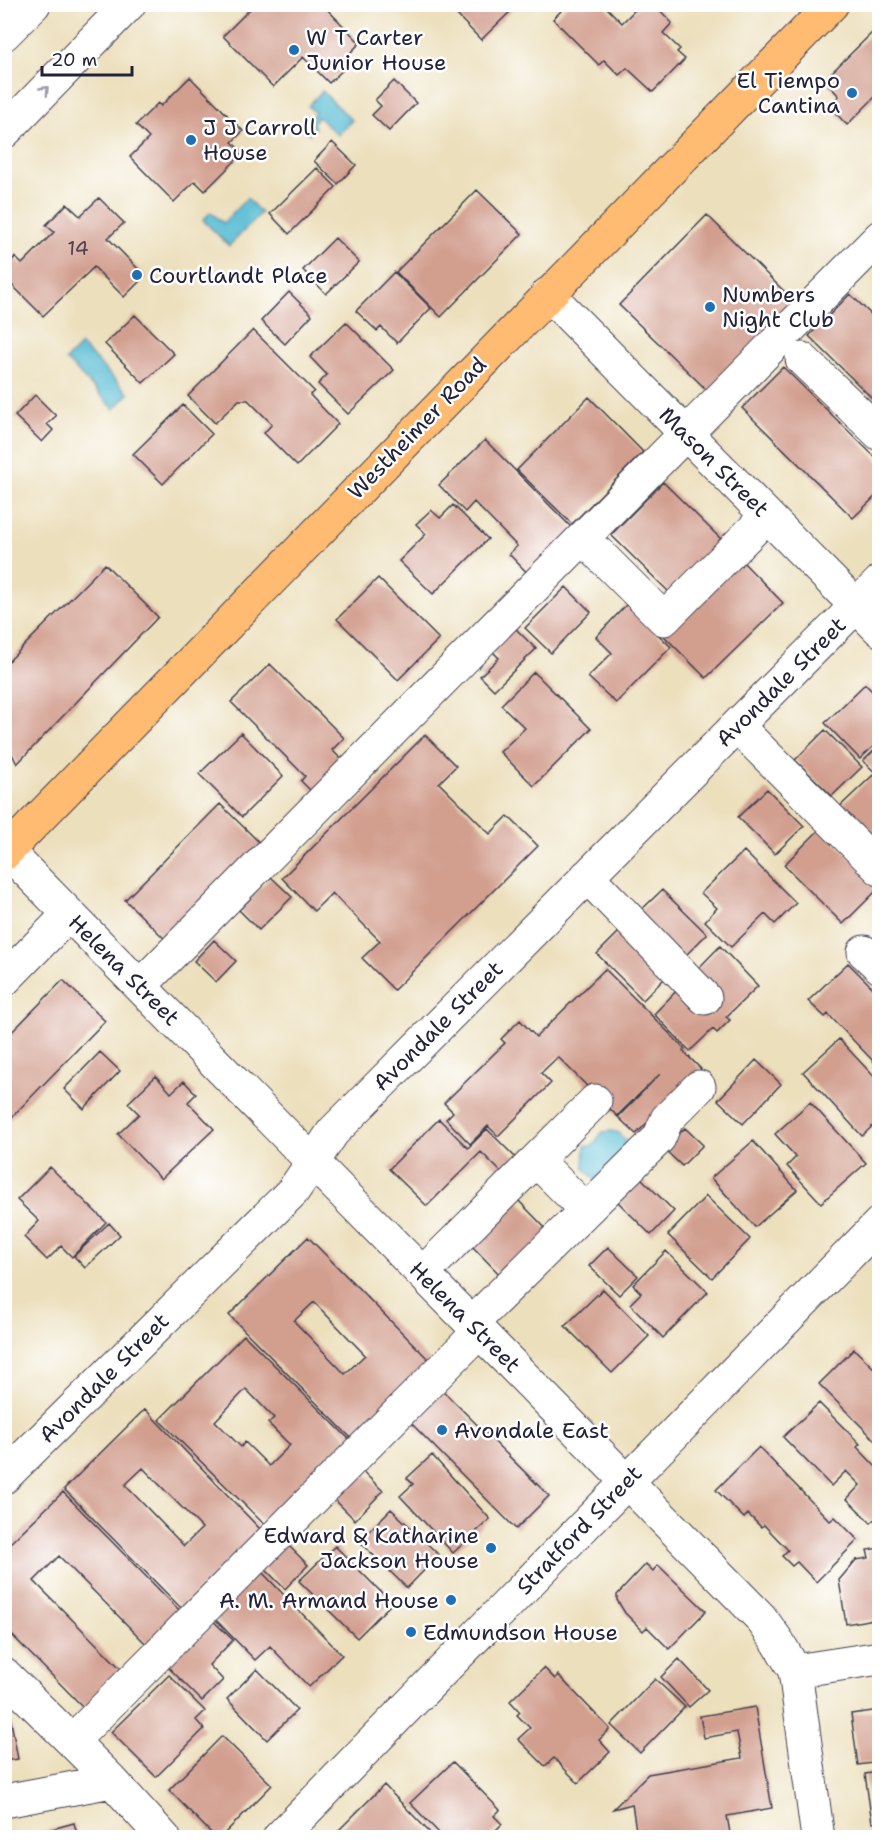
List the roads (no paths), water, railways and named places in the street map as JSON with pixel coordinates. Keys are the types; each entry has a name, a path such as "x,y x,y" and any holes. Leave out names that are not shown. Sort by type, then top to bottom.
{"main road":[{"name":"Westheimer Road","path":"6,852 832,4"}],"street":[{"path":"4,34 34,4"},
{"path":"4,132 129,4"},
{"path":"140,986 879,237"},
{"name":"Mason Street","path":"548,294 879,630"},
{"path":"802,359 879,434"},
{"path":"597,553 664,619 767,516"},
{"name":"Avondale Street","path":"4,1477 293,1191 333,1132 879,582"},
{"path":"737,726 879,869"},
{"name":"Helena Street","path":"6,852 760,1617 795,1671 818,1838"},
{"path":"587,876 705,998"},
{"path":"4,980 69,914"},
{"path":"72,1741 659,1138 667,1119 699,1087"},
{"path":"423,1274 595,1101"},
{"path":"536,1160 575,1199"},
{"name":"Stratford Street","path":"279,1838 879,1223"},
{"path":"795,1671 879,1658"},
{"path":"4,1674 112,1781 164,1838"},
{"path":"4,1800 112,1781"}],"water":[{"path":"322,91 352,120 338,135 318,117 313,122 315,128 309,134 300,126 307,116 309,118 315,113 308,106"},
{"path":"247,198 261,213 229,246 203,220 211,212 223,223"},
{"path":"81,345 129,394 114,409 66,360"},
{"path":"603,1132 617,1132 632,1147 597,1182 584,1168 585,1146 592,1146"}],"place":[{"name":"W T Carter Junior House","path":"294,50"},
{"name":"El Tiempo Cantina","path":"852,93"},
{"name":"J J Carroll House","path":"191,140"},
{"name":"Courtlandt Place","path":"137,275"},
{"name":"Numbers Night Club","path":"710,307"},
{"name":"Avondale East","path":"442,1430"},
{"name":"Edward & Katharine Jackson House","path":"491,1548"},
{"name":"A. M. Armand House","path":"451,1600"},
{"name":"Edmundson House","path":"411,1632"}]}
